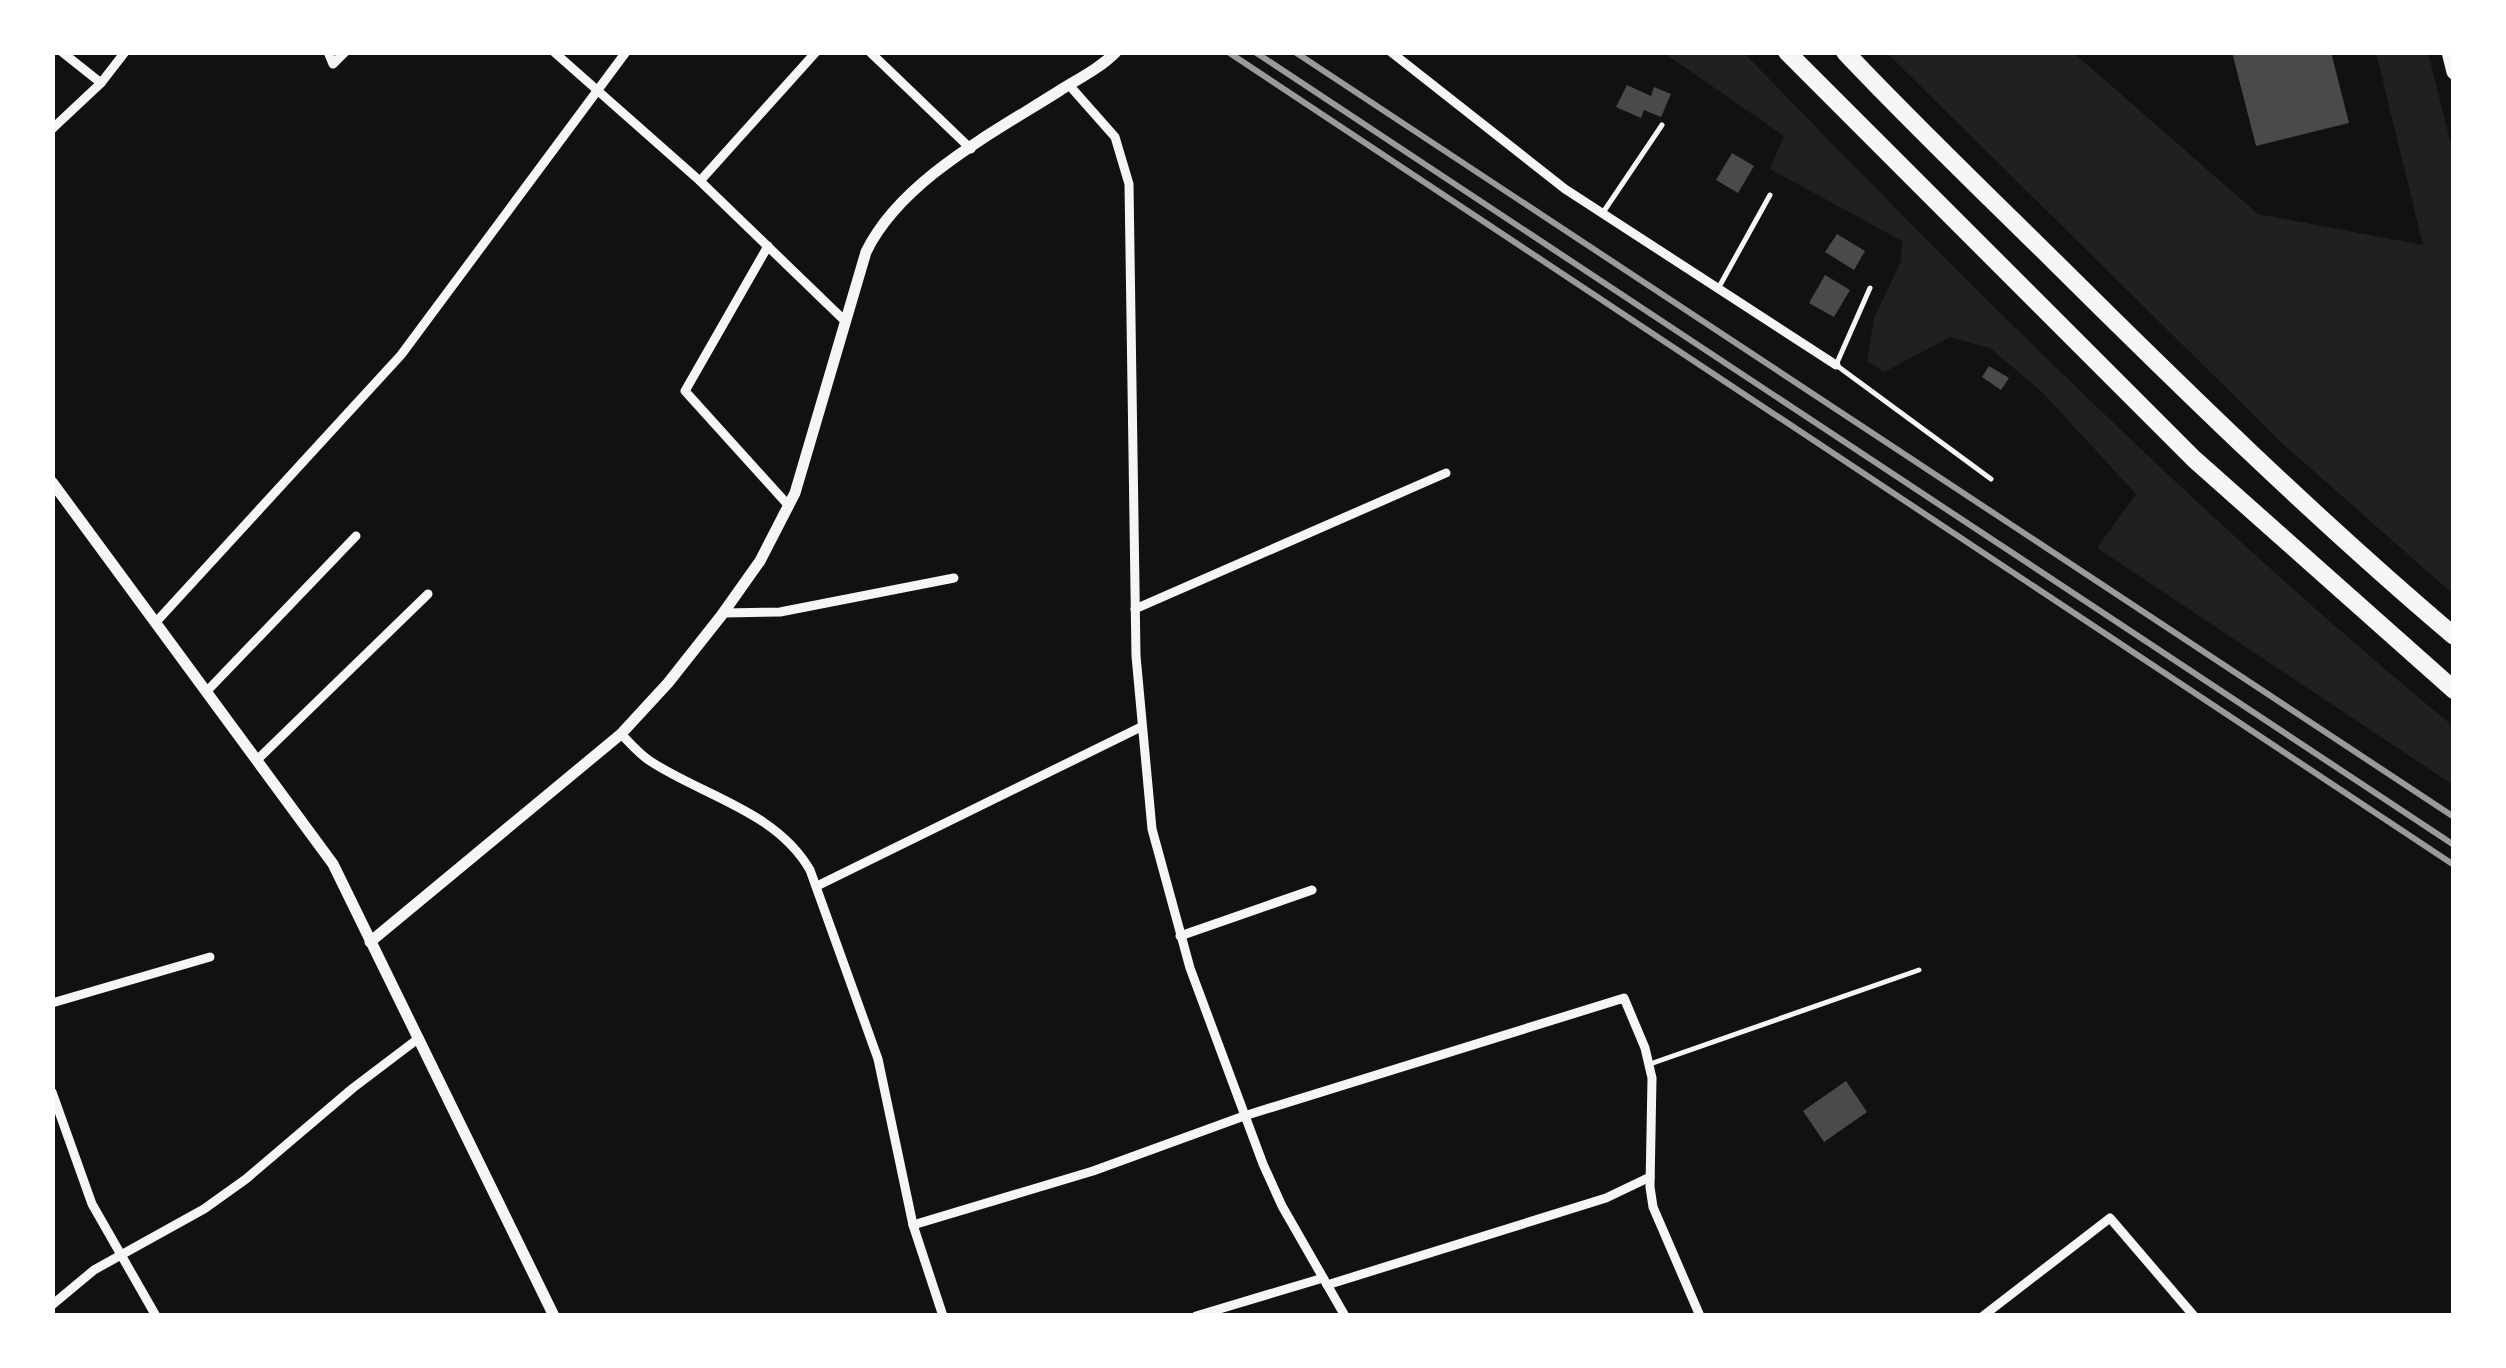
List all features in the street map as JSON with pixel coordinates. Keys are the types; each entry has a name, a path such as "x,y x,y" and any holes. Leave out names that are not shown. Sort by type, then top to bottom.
{"highway":[{"path":"1786,52 2194,459 2454,690"},
{"path":"1845,52 1917,129 2106,315 2454,636"},
{"path":"2449,52 2454,72"}],"street":[{"path":"62,52 102,83"},
{"path":"52,128 102,83 125,52"},
{"path":"328,52 334,64 345,52"},
{"path":"554,52 700,181 845,321"},
{"path":"157,620 401,355 626,52"},
{"path":"700,181 816,52"},
{"path":"870,52 971,149"},
{"path":"370,942 621,734 668,683 724,612 760,561 789,506 866,252 904,200 1008,122 1116,52"},
{"path":"1391,52 1565,189 1836,365"},
{"path":"1070,84 1115,138 1129,184 1136,608 1141,727 1152,829 1180,936 1244,1116 1282,1206 1345,1316"},
{"path":"768,246 685,391 789,506"},
{"path":"1136,608 1446,473"},
{"path":"52,482 334,864 554,1316"},
{"path":"208,690 356,536"},
{"path":"724,612 780,612 954,578"},
{"path":"258,758 428,594"},
{"path":"817,886 1141,727"},
{"path":"621,734 645,758 774,830 802,855 817,886 878,1059 913,1225 943,1316"},
{"path":"1180,936 1312,890"},
{"path":"52,1003 210,958"},
{"path":"913,1225 1093,1170 1244,1116 1624,998 1650,1064 1650,1178 1658,1219 1700,1316"},
{"path":"52,1305 94,1270 204,1209 246,1179 353,1088 420,1038"},
{"path":"52,1092 92,1204 156,1316"},
{"path":"1199,1315 1606,1198 1650,1178"},
{"path":"1983,1315 2110,1218 2194,1316"}],"lane":[{"path":"1602,214 1662,125"},
{"path":"1719,287 1770,195"},
{"path":"1870,288 1836,365 1991,478"},
{"path":"1650,1064 1919,970"}],"shaded area":[{"path":"1664,53 1744,53 2001,314 2178,484 2453,726 2453,785 2097,548 2136,494 2042,392 1990,348 1950,337 1884,372 1867,361 1874,318 1901,261 1902,241 1770,169 1784,136"},
{"path":"1887,53 2074,53 2258,214 2423,245 2376,53 2428,53 2453,152 2453,594 2283,444"}],"building":[{"path":"2232,52 2331,52 2349,123 2256,146"},
{"path":"1627,85 1651,96 1654,87 1671,94 1661,117 1644,110 1641,118 1616,107"},
{"path":"1732,153 1754,166 1738,193 1716,180"},
{"path":"1837,234 1865,251 1854,270 1825,252"},
{"path":"1825,275 1850,290 1834,317 1809,303"},
{"path":"1989,366 2009,378 2001,390 1982,377"},
{"path":"1846,1081 1867,1112 1824,1142 1803,1111"}],"railway":[{"path":"1228,52 2454,865"},
{"path":"1255,52 2454,845"},
{"path":"1295,52 2454,817"}]}
